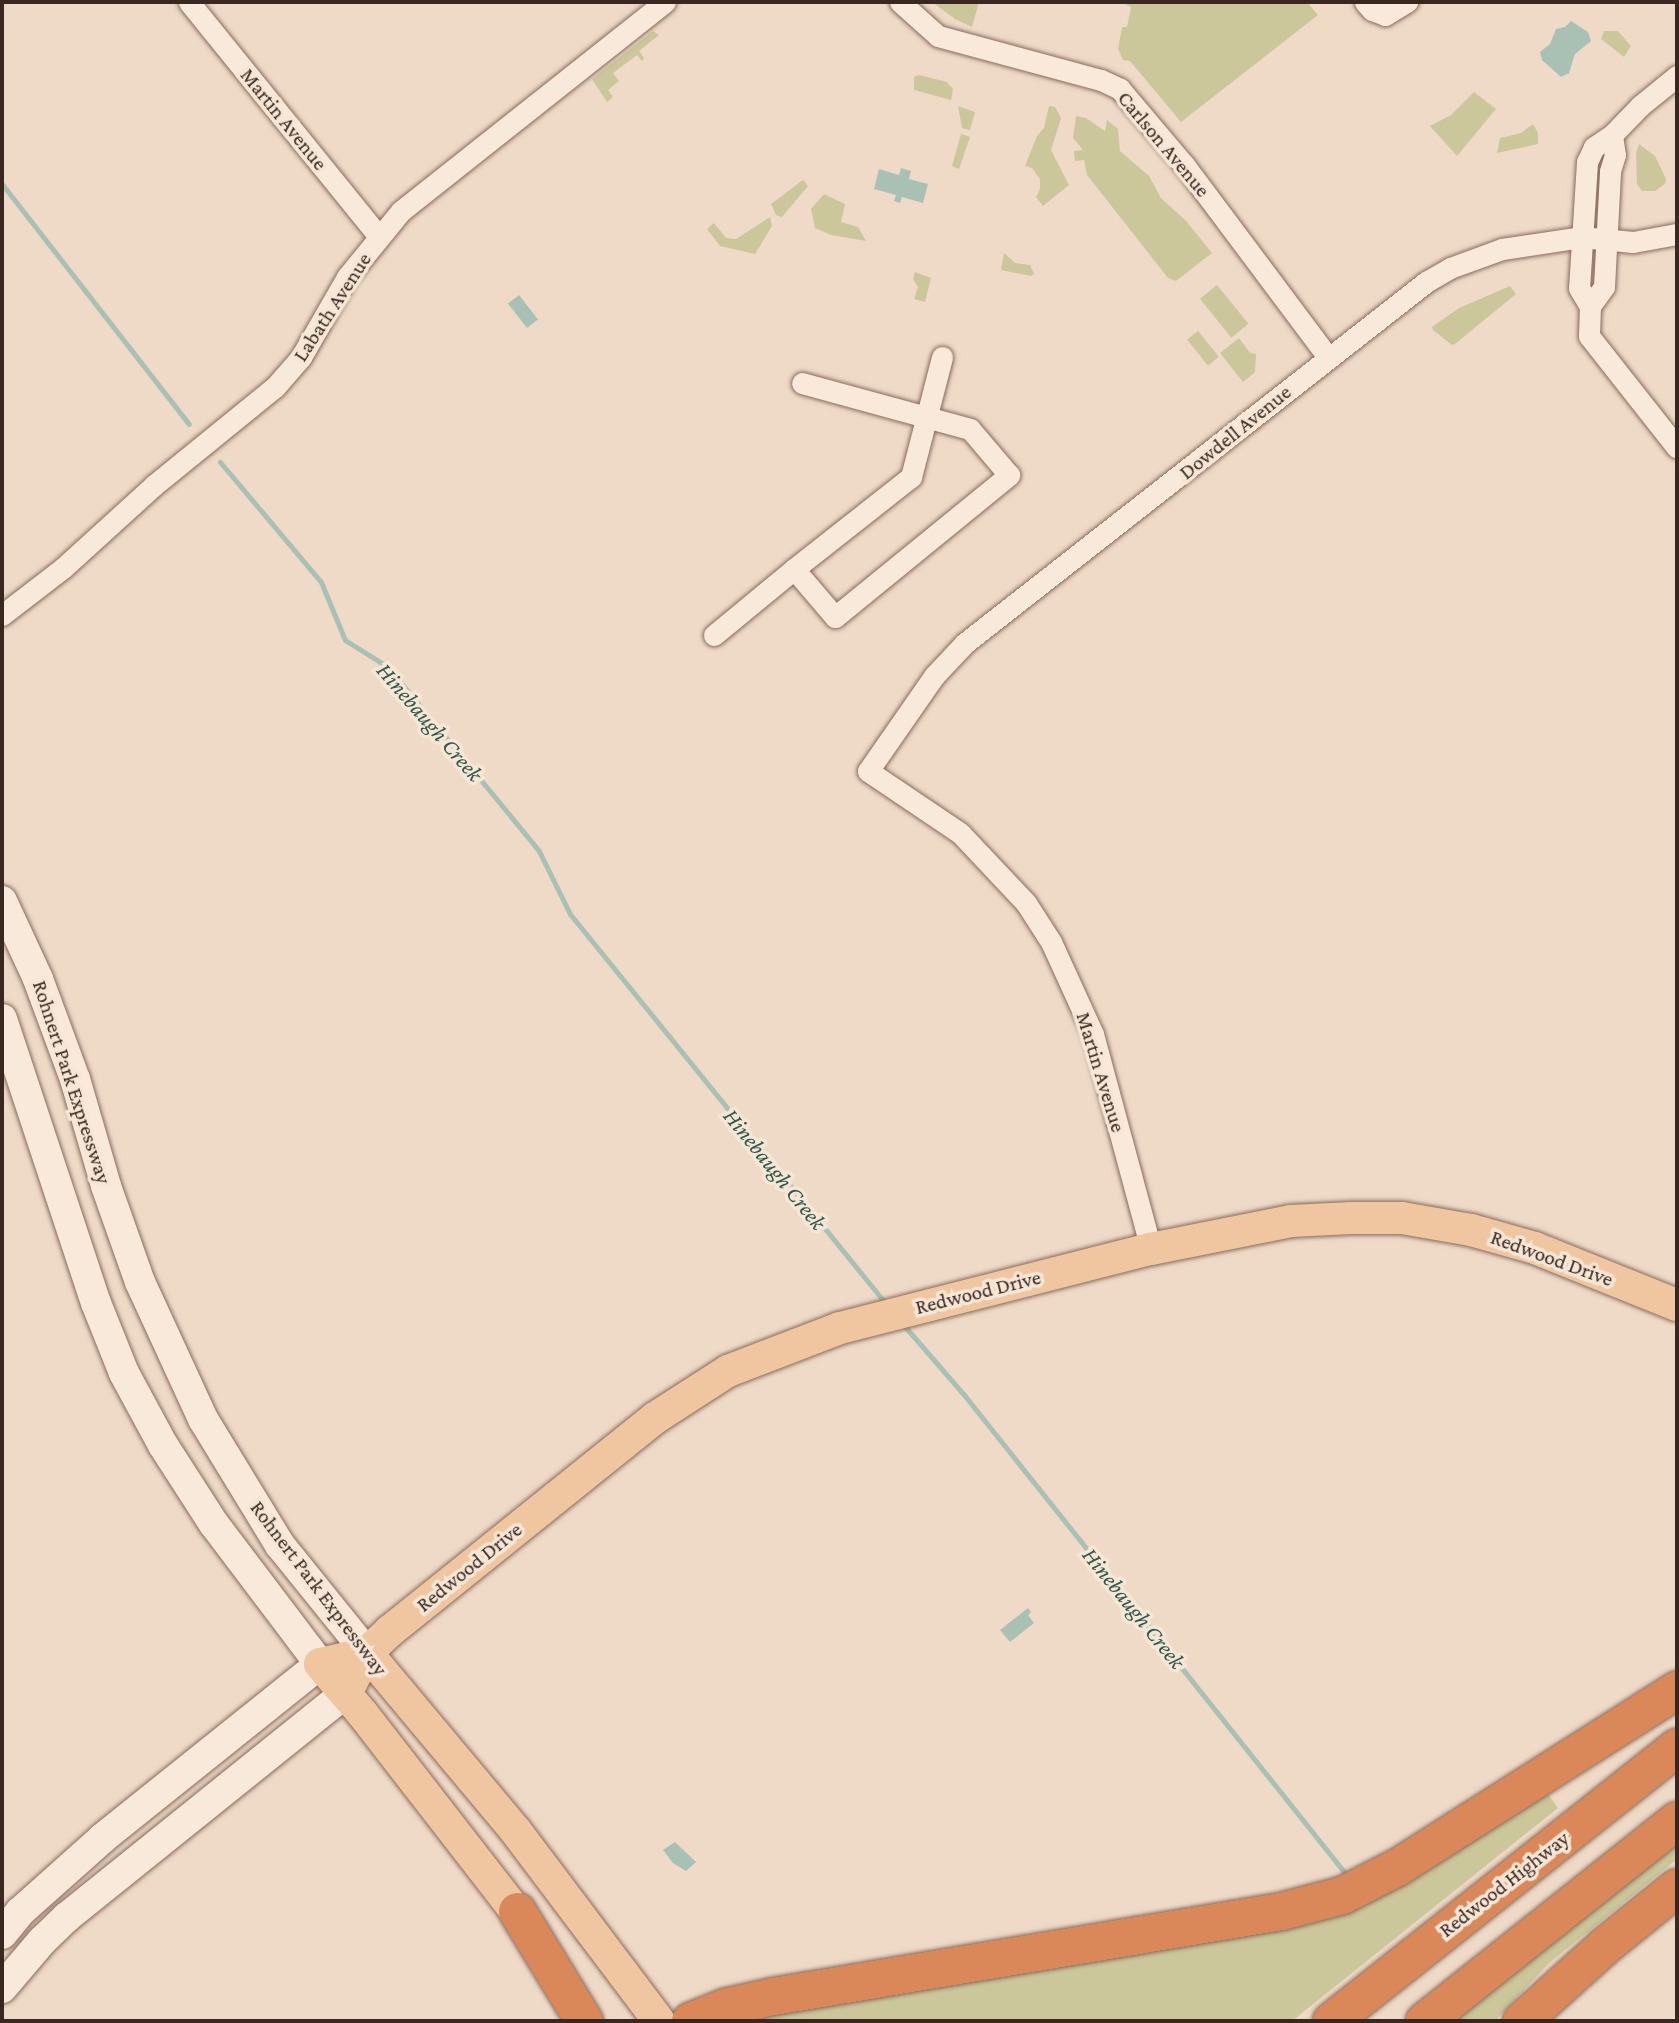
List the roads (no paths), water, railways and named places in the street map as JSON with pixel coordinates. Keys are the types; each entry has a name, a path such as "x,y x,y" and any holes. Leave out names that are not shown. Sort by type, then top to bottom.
{"highway":[{"path":"690,2021 724,2007 773,1996 1281,1911 1342,1895 1397,1867 1677,1689"},
{"name":"Redwood Highway","path":"1331,2021 1677,1747"},
{"path":"1424,2021 1677,1820"},
{"path":"1521,2021 1605,1945 1677,1887"},
{"path":"517,1911 584,2021"}],"main road":[{"name":"Rohnert Park Expressway","path":"2,901 38,979 75,1079 106,1186 140,1282 203,1419 280,1545 515,1830 659,2021"},
{"name":"Rohnert Park Expressway","path":"2,1019 96,1303 124,1373 163,1445 214,1524 320,1664 346,1693 601,2021"},
{"path":"64,1201 106,1186"},
{"name":"Redwood Drive","path":"2,1988 67,1917 346,1693 367,1653 390,1631 655,1418 706,1383 747,1362 795,1343 865,1321 1151,1249 1291,1221 1402,1218 1471,1230 1535,1248 1677,1305"},
{"path":"2,1934 28,1905 103,1838 320,1664 367,1653"}],"street":[{"name":"Martin Avenue","path":"189,2 379,237"},
{"name":"Labath Avenue","path":"2,615 63,568 275,387 301,357 347,277 401,211 665,2"},
{"name":"Carlson Avenue","path":"900,2 937,36 1101,80 1120,89 1185,166 1328,357"},
{"path":"1365,2 1372,10 1385,15 1407,2"},
{"path":"1677,76 1640,106 1612,135 1594,147 1587,162 1579,288 1590,306 1590,336 1677,448"},
{"path":"1590,306 1604,287 1610,171 1615,155 1612,135"},
{"name":"Dowdell Avenue","path":"868,771 934,676 965,643 1426,282 1450,268 1502,249 1581,237 1633,242 1677,234"},
{"path":"714,635 911,477 942,357"},
{"path":"794,569 835,617 1009,475 970,429 803,383"},
{"name":"Martin Avenue","path":"868,771 960,833 1026,903 1051,943 1093,1034 1151,1249"}],"waterway":[{"name":"Hinebaugh Creek","path":"2,184 189,424"},
{"name":"Hinebaugh Creek","path":"220,462 321,582 345,640 388,667 539,851 570,914 886,1304"},
{"name":"Hinebaugh Creek","path":"901,1322 965,1396 1345,1873"}]}
